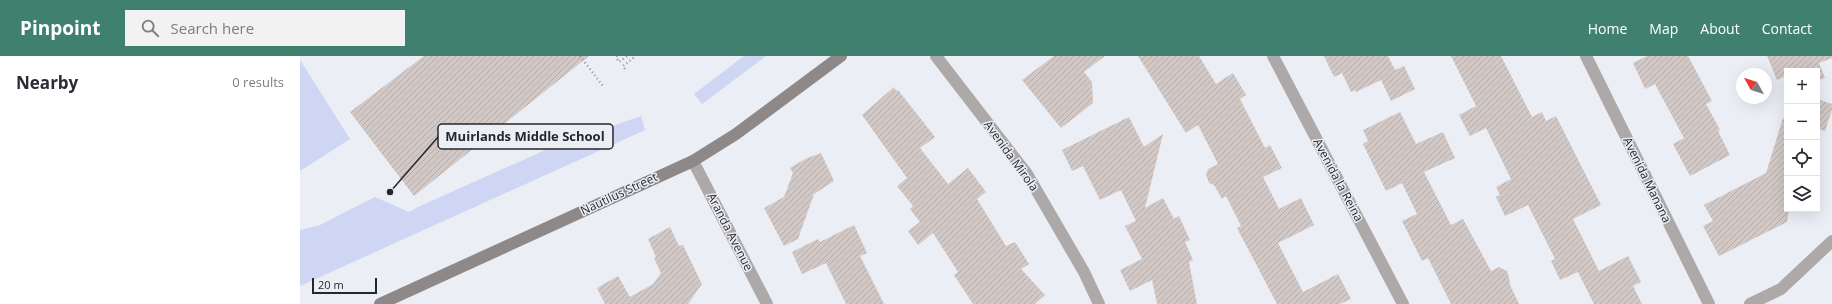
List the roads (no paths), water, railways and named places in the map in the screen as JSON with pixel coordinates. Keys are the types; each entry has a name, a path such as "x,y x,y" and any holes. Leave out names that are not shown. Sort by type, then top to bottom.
{"main road":[{"name":"Nautilus Street","path":"380,304 693,161 736,134 841,56"}],"street":[{"name":"Avenida Mirola","path":"936,56 1027,174 1084,272 1099,304"},
{"name":"Avenida la Reina","path":"1272,56 1404,304"},
{"name":"Avenida Manana","path":"1586,56 1709,304"},
{"name":"Aranda Avenue","path":"693,161 767,304"},
{"path":"1750,304 1781,289 1832,241"}],"place":[{"name":"Muirlands Middle School","path":"390,192"}]}
